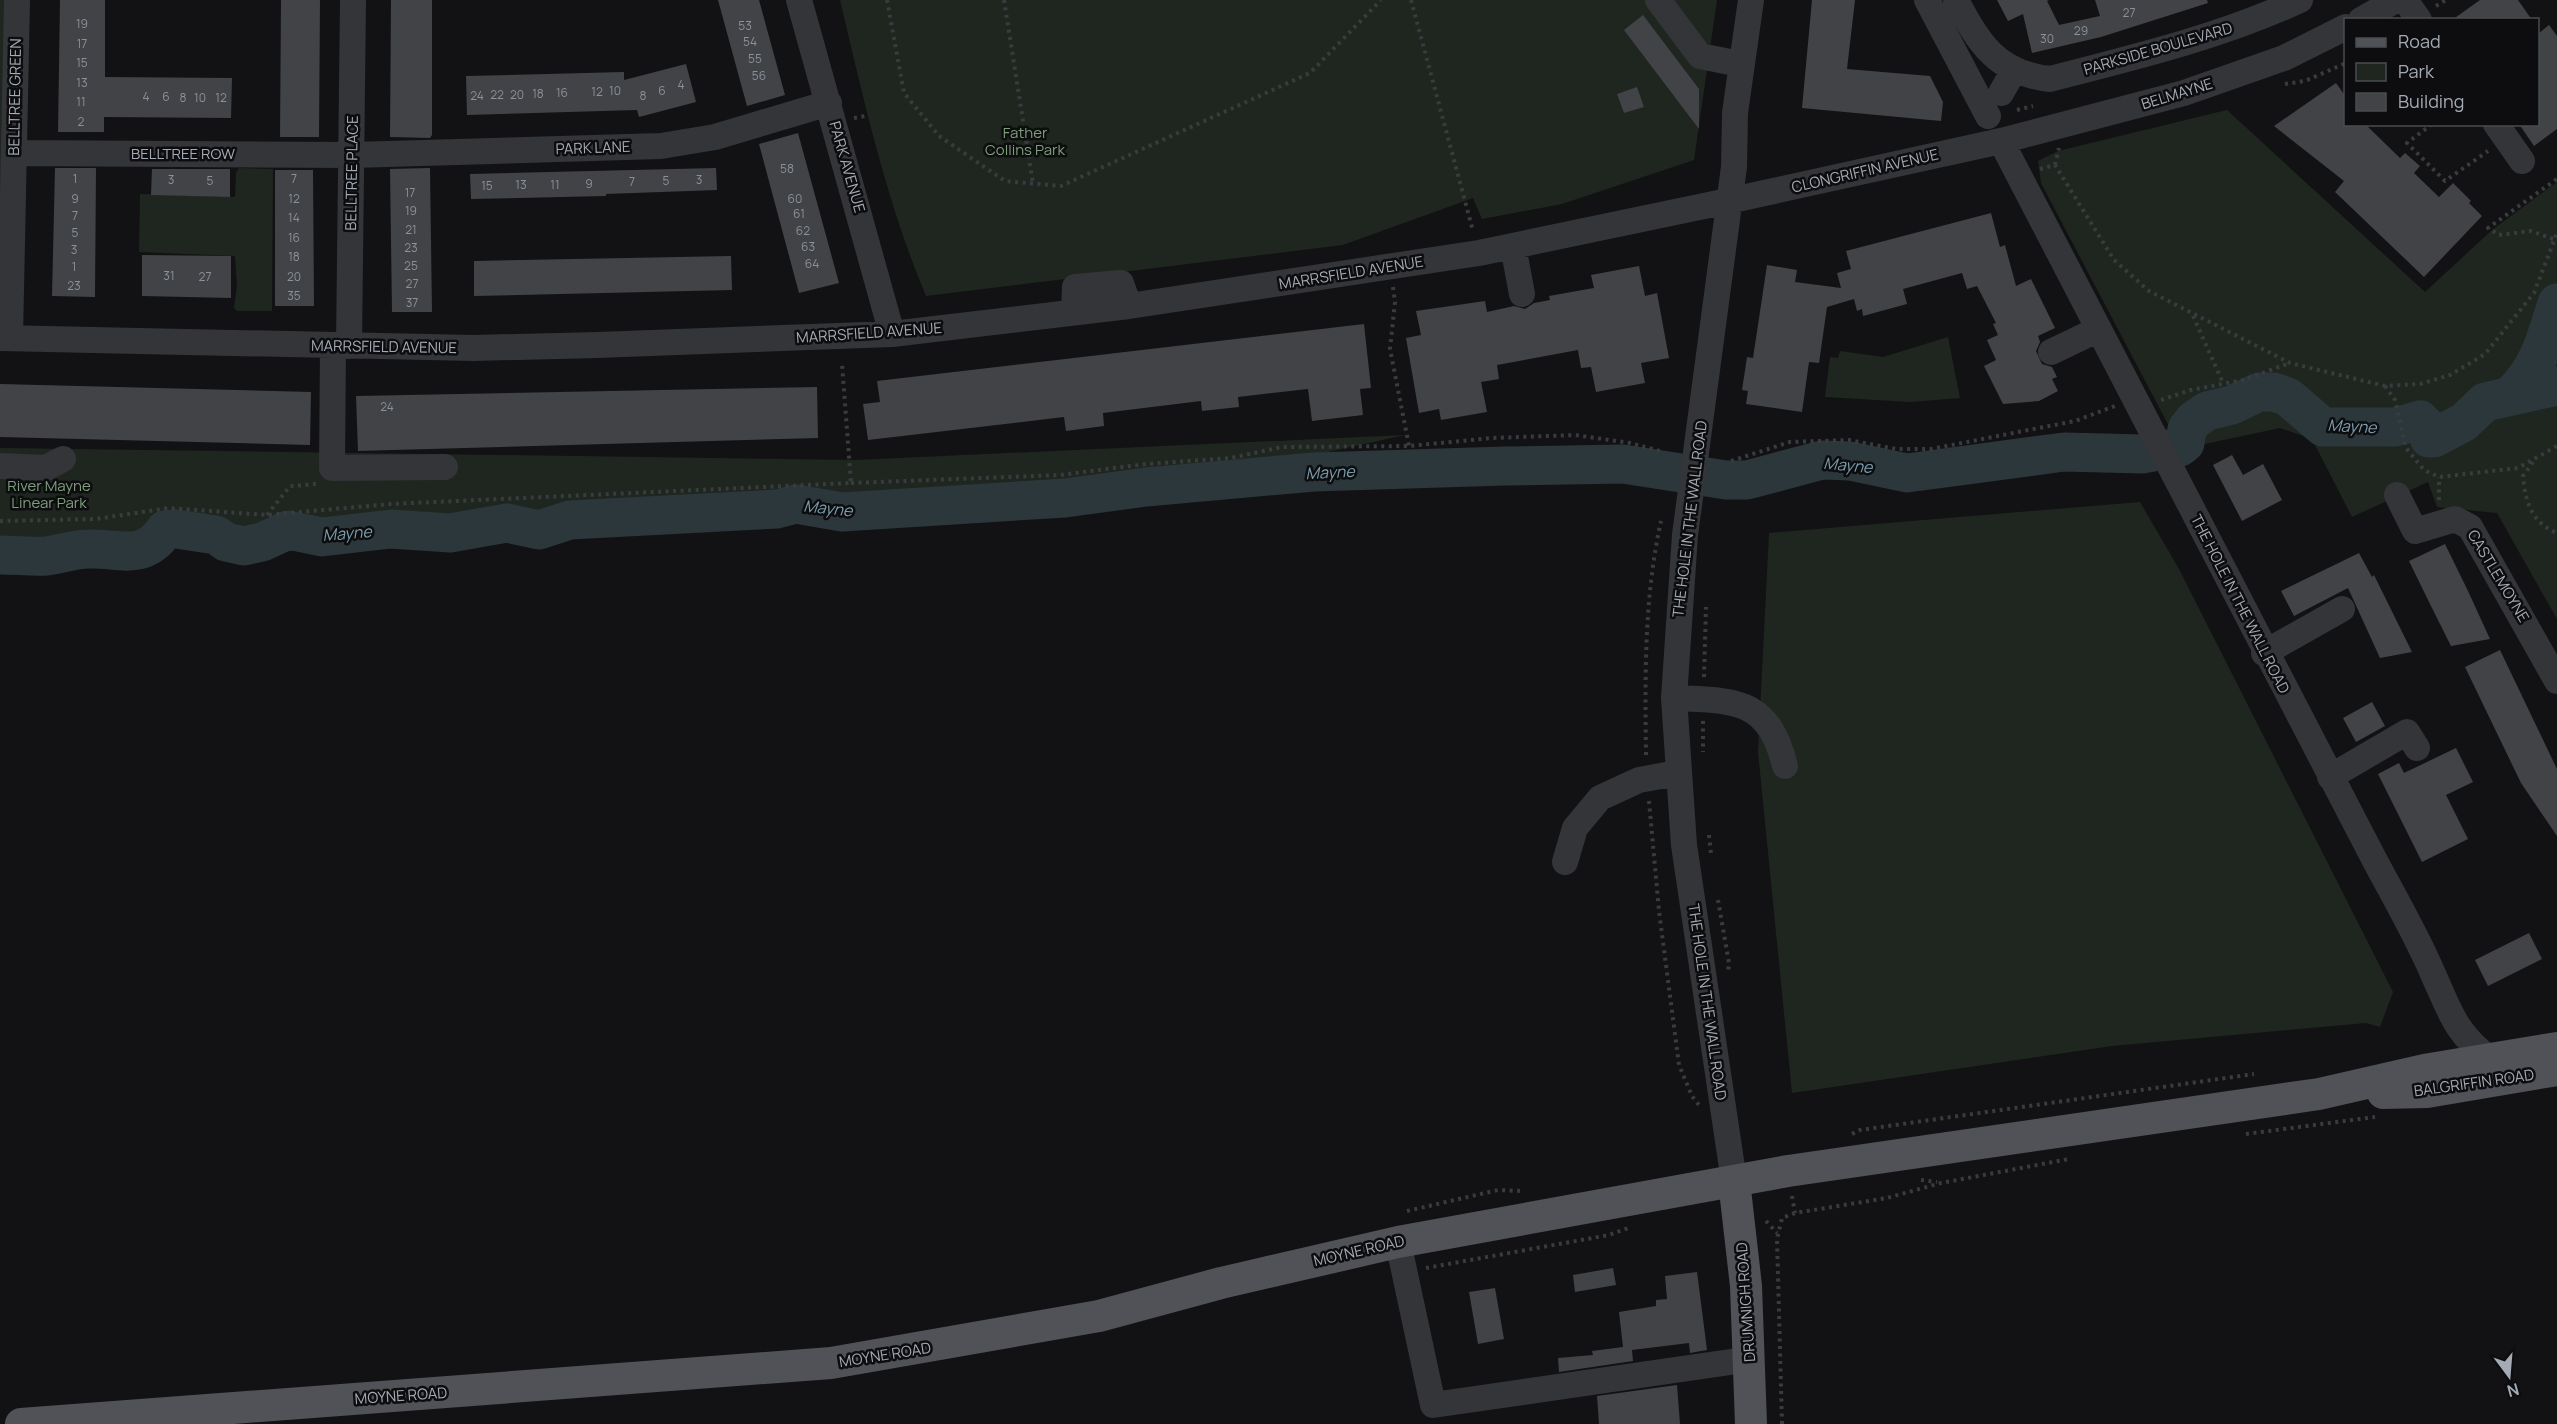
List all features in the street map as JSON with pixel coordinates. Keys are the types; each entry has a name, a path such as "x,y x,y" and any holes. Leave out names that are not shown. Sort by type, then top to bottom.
{"main road":[{"name":"BALGRIFFIN ROAD","path":"2319,1094 2424,1070 2557,1048"},
{"name":"BALGRIFFIN ROAD","path":"2319,1094 2427,1092 2557,1070"},
{"name":"MOYNE ROAD","path":"21,1424 831,1363 964,1342 1099,1316 1221,1283 1401,1257 1734,1181 1983,1141 2319,1094"},
{"name":"DRUMNIGH ROAD","path":"1734,1181 1746,1286 1751,1359 1751,1424"}],"street":[{"name":"BELLTREE GREEN","path":"5,338 14,153 17,0"},
{"name":"BELLTREE PLACE","path":"332,468 352,155 353,0"},
{"name":"PARK AVENUE","path":"799,0 892,334"},
{"path":"1658,0 1700,56 1740,63"},
{"name":"THE HOLE IN THE WALL ROAD","path":"1734,1181 1684,845 1677,773 1674,698 1685,535 1734,167 1735,113 1740,63 1752,0"},
{"path":"1927,0 1988,116"},
{"path":"1956,0 1982,46 2014,70 2001,93"},
{"name":"PARKSIDE BOULEVARD","path":"2014,70 2030,77 2050,79 2166,49 2231,29 2300,0"},
{"path":"2384,6 2415,18"},
{"name":"BELMAYNE","path":"2001,141 2184,93 2284,58 2344,28"},
{"name":"PARK LANE","path":"352,155 662,146 715,136 829,103"},
{"path":"2501,131 2522,161"},
{"name":"THE HOLE IN THE WALL ROAD","path":"2001,141 2433,974 2447,1008 2466,1039 2490,1059"},
{"name":"CLONGRIFFIN AVENUE","path":"1728,201 2001,141"},
{"name":"BELLTREE ROW","path":"14,153 352,155"},
{"name":"MARRSFIELD AVENUE","path":"5,338 473,348 587,346 892,334 1130,306 1390,268 1479,253 1728,201"},
{"path":"1513,246 1522,294"},
{"path":"2051,352 2099,329"},
{"path":"0,466 46,468 63,459"},
{"path":"332,468 445,467"},
{"name":"CASTLEMOYNE","path":"2397,495 2415,531 2445,520 2455,519 2470,527 2557,681"},
{"path":"2264,652 2342,609"},
{"path":"1674,698 1732,701 1758,713 1779,742 1785,766"},
{"path":"2330,777 2407,732 2417,748"},
{"path":"1565,862 1575,828 1600,798 1639,780 1677,773"},
{"path":"1401,1257 1433,1405 1751,1359"}],"path":[{"path":"887,0 904,93 939,135 1005,181 1061,186 1310,73 1381,0"},
{"path":"1004,0 1033,184"},
{"path":"1412,0 1479,253"},
{"path":"2429,126 2407,143 2445,181 2501,131"},
{"path":"2059,147 2055,165 2114,260 2149,291 2193,316 2290,363 2385,386 2420,384 2450,375 2485,354 2534,293 2557,233"},
{"path":"2019,176 2055,165"},
{"path":"2553,239 2531,231 2499,235 2488,228 2557,179"},
{"path":"1390,268 1395,302 1390,349 1409,446"},
{"path":"2193,316 2223,383"},
{"path":"1731,461 1790,442 1849,440 1896,449 1930,449 2075,421 2138,402 2243,380 2290,363"},
{"path":"842,364 851,483"},
{"path":"2385,386 2396,400 2406,448 2424,470 2439,477 2518,468 2534,461"},
{"path":"0,521 96,519 170,508 267,515 391,504 1060,475 1146,464 1232,458 1282,447 1409,446 1492,438 1575,435 1630,443 1664,452"},
{"path":"2557,446 2549,448 2534,461 2523,476 2524,496 2532,514 2547,529 2557,533"},
{"path":"267,515 290,486 318,484 332,468"},
{"path":"2439,477 2439,501"},
{"path":"1704,761 1706,601"},
{"path":"1708,827 1712,859"},
{"path":"1717,892 1729,963"},
{"path":"1860,1131 2260,1074"},
{"path":"2241,1134 2386,1116"},
{"path":"1782,1424 1777,1233 1782,1218 1794,1213 1887,1198 1941,1183 2080,1157"},
{"path":"1792,1199 1794,1213"},
{"path":"1769,1225 1777,1233"},
{"path":"1401,1257 1625,1231"}],"green space":[{"path":"0,0 6,0 0,233"},
{"name":"Father Collins Park","path":"840,0 1717,0 1694,160 1562,204 1482,219 1473,198 1343,245 926,296 899,225 867,112"},
{"path":"2227,110 2425,292 2492,230 2557,182 2557,619 2497,513 2437,507 2428,482 2352,517 2312,439 2280,428 2181,449 2041,183 2038,161 2058,151"},
{"path":"239,168 273,169 272,311 237,311 234,308 237,286 235,256 139,252 140,194 235,197 236,173"},
{"path":"1948,337 1960,398 1910,402 1825,397 1830,357 1838,358 1840,351 1883,357"},
{"name":"River Mayne Linear Park","path":"1405,435 1296,459 883,507 0,543 0,448 856,460"},
{"path":"2140,502 2179,569 2393,992 2380,1027 2366,1023 2112,1046 1792,1093 1758,752 1769,533"}],"building":[{"path":"60,0 105,0 105,77 232,78 231,118 104,117 104,132 58,132"},
{"path":"281,0 320,0 319,137 280,137"},
{"path":"391,0 432,0 432,135 430,138 390,137"},
{"path":"718,0 759,0 785,95 747,106"},
{"path":"1812,0 1855,0 1847,69 1930,76 1943,102 1941,121 1802,108"},
{"path":"1997,0 2049,0 2047,1 2059,25 2100,16 2095,0 2207,0 2208,3 2101,37 2032,53 2023,14 2008,21"},
{"path":"2480,0 2518,0 2531,18 2455,18"},
{"path":"1643,15 1699,89 1699,129 1624,30"},
{"path":"2549,25 2557,36 2557,129 2534,146 2520,126 2539,126 2539,33"},
{"path":"686,64 696,102 639,117 637,110 467,115 466,76 624,72 624,80"},
{"path":"2336,83 2344,94 2344,126 2367,126 2400,158 2405,153 2420,166 2414,173 2439,197 2453,183 2482,216 2424,277 2335,192 2344,181 2274,126"},
{"path":"1637,87 1644,107 1624,113 1617,94"},
{"path":"798,133 839,283 799,293 759,144"},
{"path":"55,168 96,168 95,297 52,296"},
{"path":"430,168 432,312 392,312 390,169"},
{"path":"716,168 717,190 606,194 606,196 471,199 470,174"},
{"path":"152,169 230,169 230,197 151,195"},
{"path":"275,170 313,170 314,306 275,306"},
{"path":"1991,213 2000,247 2005,245 2016,286 2031,279 2055,328 2038,336 2040,342 2036,351 2042,364 2052,367 2057,377 2052,379 2058,391 2039,401 2003,404 1984,366 1996,360 1987,340 1998,335 1993,324 1996,323 1977,286 1967,289 1962,273 1903,289 1907,304 1863,316 1862,309 1857,311 1854,299 1827,307 1819,363 1809,362 1802,412 1746,404 1748,391 1742,390 1747,357 1753,358 1767,265 1797,270 1795,282 1841,288 1837,273 1851,269 1846,251"},
{"path":"142,255 231,256 231,298 142,296"},
{"path":"731,256 732,290 474,296 474,261"},
{"path":"1639,266 1645,296 1657,293 1669,358 1641,363 1645,383 1596,392 1591,367 1581,368 1578,350 1497,365 1499,379 1481,382 1487,412 1441,420 1439,409 1419,413 1406,338 1421,335 1416,311 1485,301 1487,312 1514,306 1525,309 1534,303 1550,300 1549,296 1594,288 1591,275"},
{"path":"1364,324 1371,388 1360,389 1363,415 1312,421 1308,389 1238,397 1239,407 1202,411 1201,401 1103,413 1104,426 1066,431 1064,417 868,440 863,404 880,402 877,381"},
{"path":"0,384 311,392 310,445 0,437"},
{"path":"817,387 818,438 358,451 356,396"},
{"path":"2232,455 2243,475 2263,464 2282,500 2242,521 2213,465"},
{"path":"2445,544 2490,639 2451,646 2409,561"},
{"path":"2359,553 2372,577 2374,575 2412,652 2380,658 2348,588 2294,616 2281,591"},
{"path":"2500,650 2557,769 2557,836 2521,783 2465,667"},
{"path":"2372,702 2385,726 2356,742 2343,718"},
{"path":"2456,748 2473,782 2446,795 2468,839 2422,862 2378,774 2399,763 2404,773"},
{"path":"2529,933 2542,959 2488,986 2475,960"},
{"path":"1613,1268 1616,1285 1575,1292 1573,1275"},
{"path":"1697,1272 1707,1350 1690,1353 1689,1343 1632,1350 1633,1361 1559,1372 1558,1358 1593,1355 1592,1351 1623,1347 1619,1312 1656,1306 1656,1300 1667,1299 1665,1276"},
{"path":"1495,1288 1504,1339 1478,1344 1469,1292"},
{"path":"1677,1385 1680,1424 1599,1424 1597,1396"}],"waterway":[{"name":"Mayne","path":"2511,395 2535,364 2557,303"},
{"name":"Mayne","path":"0,555 47,556 84,549 139,550 157,540 165,530 176,529 216,535 226,542 244,546 262,542 288,530 322,537 391,529 450,533 507,523 539,530 570,520 777,509 796,504 842,512 1065,498 1146,487 1314,472 1623,464 1726,480 1747,480 1822,460 1850,461 1907,473 2064,452 2142,454 2180,447 2185,443 2187,429 2194,420 2207,411 2232,405 2259,392 2274,392 2288,397 2323,427 2395,427 2420,420 2427,427 2429,438 2434,438 2464,422 2485,402 2557,386"}]}
